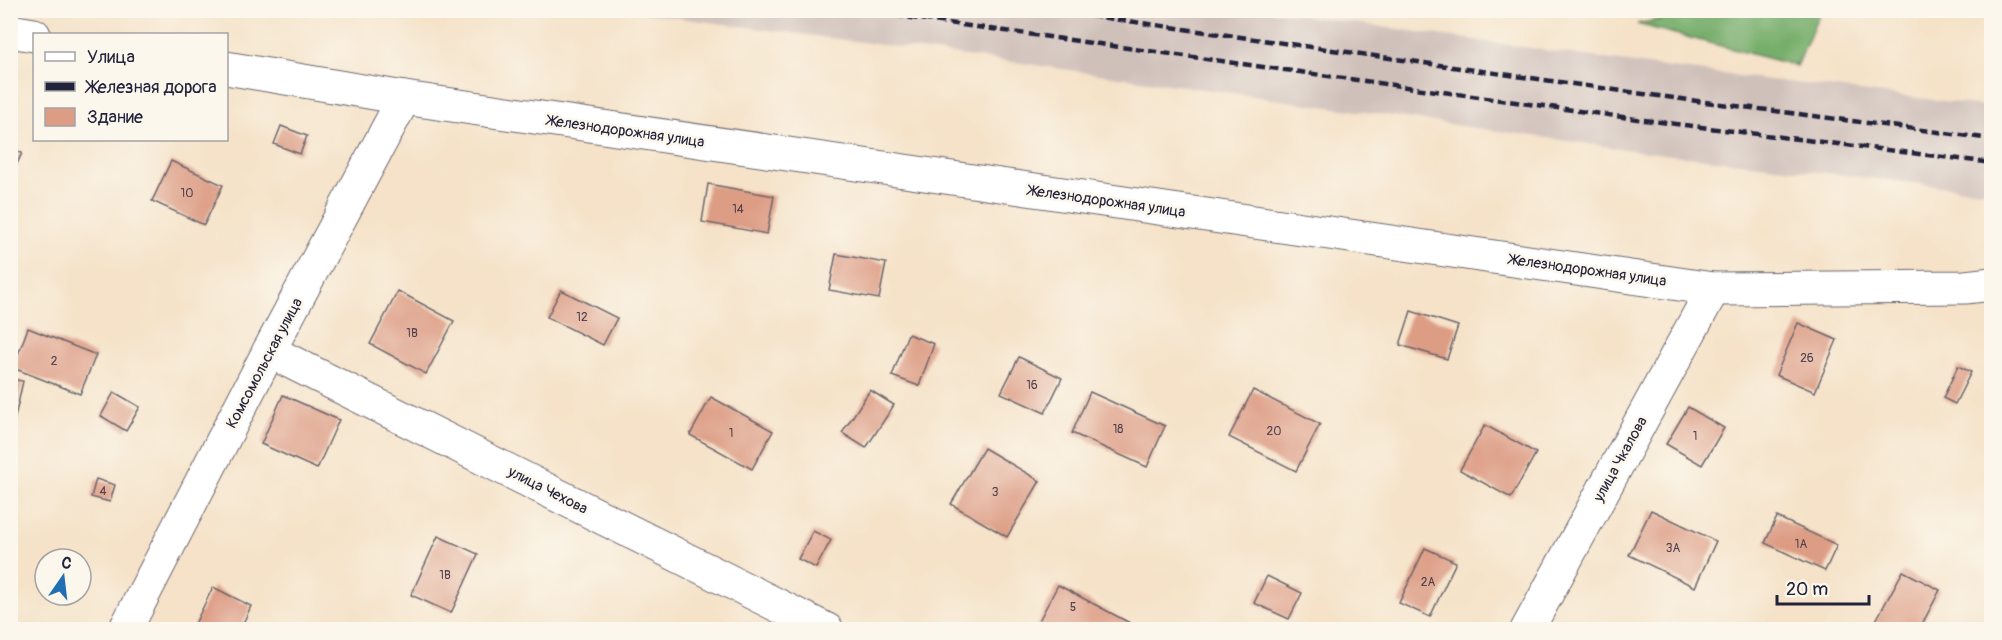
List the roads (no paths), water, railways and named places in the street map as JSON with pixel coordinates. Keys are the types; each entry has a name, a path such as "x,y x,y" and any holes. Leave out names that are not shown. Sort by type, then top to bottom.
{"street":[{"path":"10,31 33,35"},
{"name":"Железнодорожная улица","path":"228,68 404,98 1713,289 1965,287 1992,284"},
{"name":"Комсомольская улица","path":"125,630 269,351 404,98"},
{"name":"улица Чкалова","path":"1527,630 1713,289"},
{"name":"улица Чехова","path":"269,351 827,630"}],"railway":[{"path":"855,10 1644,120 1992,163"},
{"path":"1050,10 1651,95 1992,139"}]}
